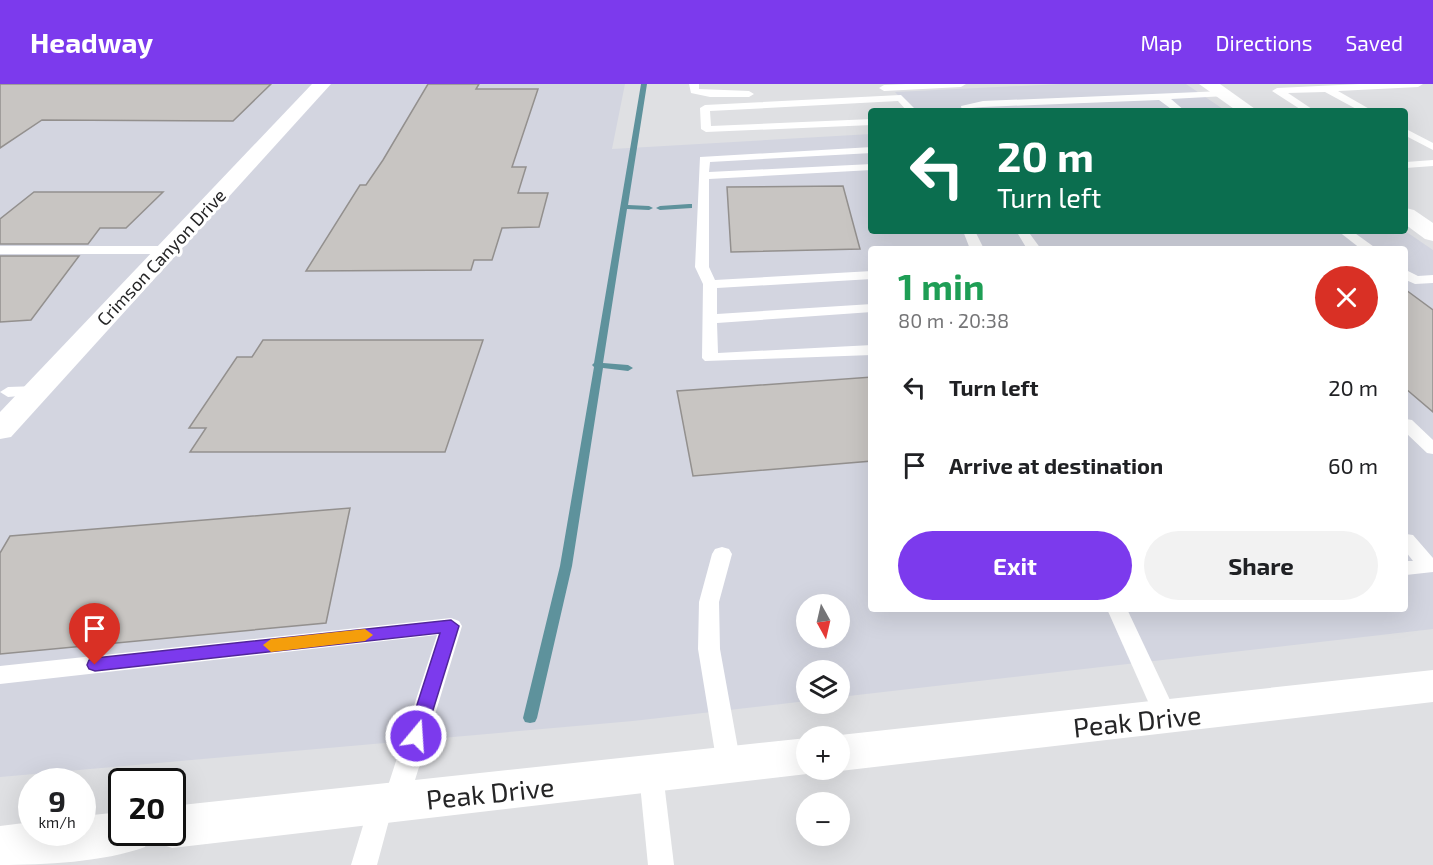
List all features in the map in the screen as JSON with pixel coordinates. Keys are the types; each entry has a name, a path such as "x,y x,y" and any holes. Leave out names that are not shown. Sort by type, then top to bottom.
{"street":[{"name":"Crimson Canyon Drive","path":"0,430 322,84"},
{"path":"1215,89 1244,108"},
{"path":"1408,216 1433,234"},
{"name":"Peak Drive","path":"850,752 1433,686"},
{"name":"Peak Drive","path":"186,825 796,757"},
{"path":"0,847 108,834"}],"lane":[{"path":"694,84 694,91 711,94 759,93"},
{"path":"870,88 962,84"},
{"path":"1305,108 1277,91 1418,84"},
{"path":"1327,88 1363,108"},
{"path":"966,108 966,106 983,104 1161,96 1215,89"},
{"path":"1161,96 1176,108"},
{"path":"868,122 706,129 705,108 901,98 909,108"},
{"path":"1408,133 1433,147"},
{"path":"868,150 704,159 702,267 710,284 710,358 868,350"},
{"path":"1408,165 1433,163"},
{"path":"703,176 868,167"},
{"path":"1348,234 1366,246"},
{"path":"0,250 167,250"},
{"path":"710,284 868,275"},
{"path":"1410,277 1433,279"},
{"path":"1410,277 1433,294"},
{"path":"710,319 868,308"},
{"path":"3,390 37,391"},
{"path":"1408,426 1433,449"},
{"path":"1408,542 1430,567 1408,568"},
{"path":"722,554 709,602 709,649 729,765"},
{"path":"1118,612 1166,717"},
{"path":"0,675 451,626 364,865"},
{"path":"651,774 661,865"}],"shaded area":[{"path":"0,84 625,84 612,149 868,134 868,234 1408,233 1433,250 1433,629 850,696 850,660 796,660 796,702 633,721 96,769 18,768 18,775 0,777"},
{"path":"1061,84 1186,84 1222,108 910,108 895,92"}],"building":[{"path":"0,84 271,84 233,121 42,120 0,148"},
{"path":"428,84 479,84 476,89 538,89 512,167 526,167 518,193 548,193 539,227 502,228 492,260 474,260 471,270 306,271 360,185 366,185 383,160"},
{"path":"843,186 860,249 731,252 727,187"},
{"path":"34,192 163,192 126,228 100,228 88,244 0,244 0,219"},
{"path":"0,256 79,256 31,320 0,322"},
{"path":"1408,291 1433,310 1433,412 1408,391"},
{"path":"263,340 483,340 445,452 190,452 206,428 189,428 237,357 252,357"},
{"path":"868,377 868,461 693,476 677,391"},
{"path":"350,508 326,623 0,654 0,553 10,536"}],"waterway":[{"path":"624,207 644,84"},
{"path":"660,208 689,206"},
{"path":"599,365 624,207"},
{"path":"624,207 649,208"},
{"path":"530,718 566,566 599,365"},
{"path":"599,365 628,368"}],"slow traffic":[{"path":"271,645 365,635"}],"route":[{"path":"95,665 451,626 416,736"}]}
